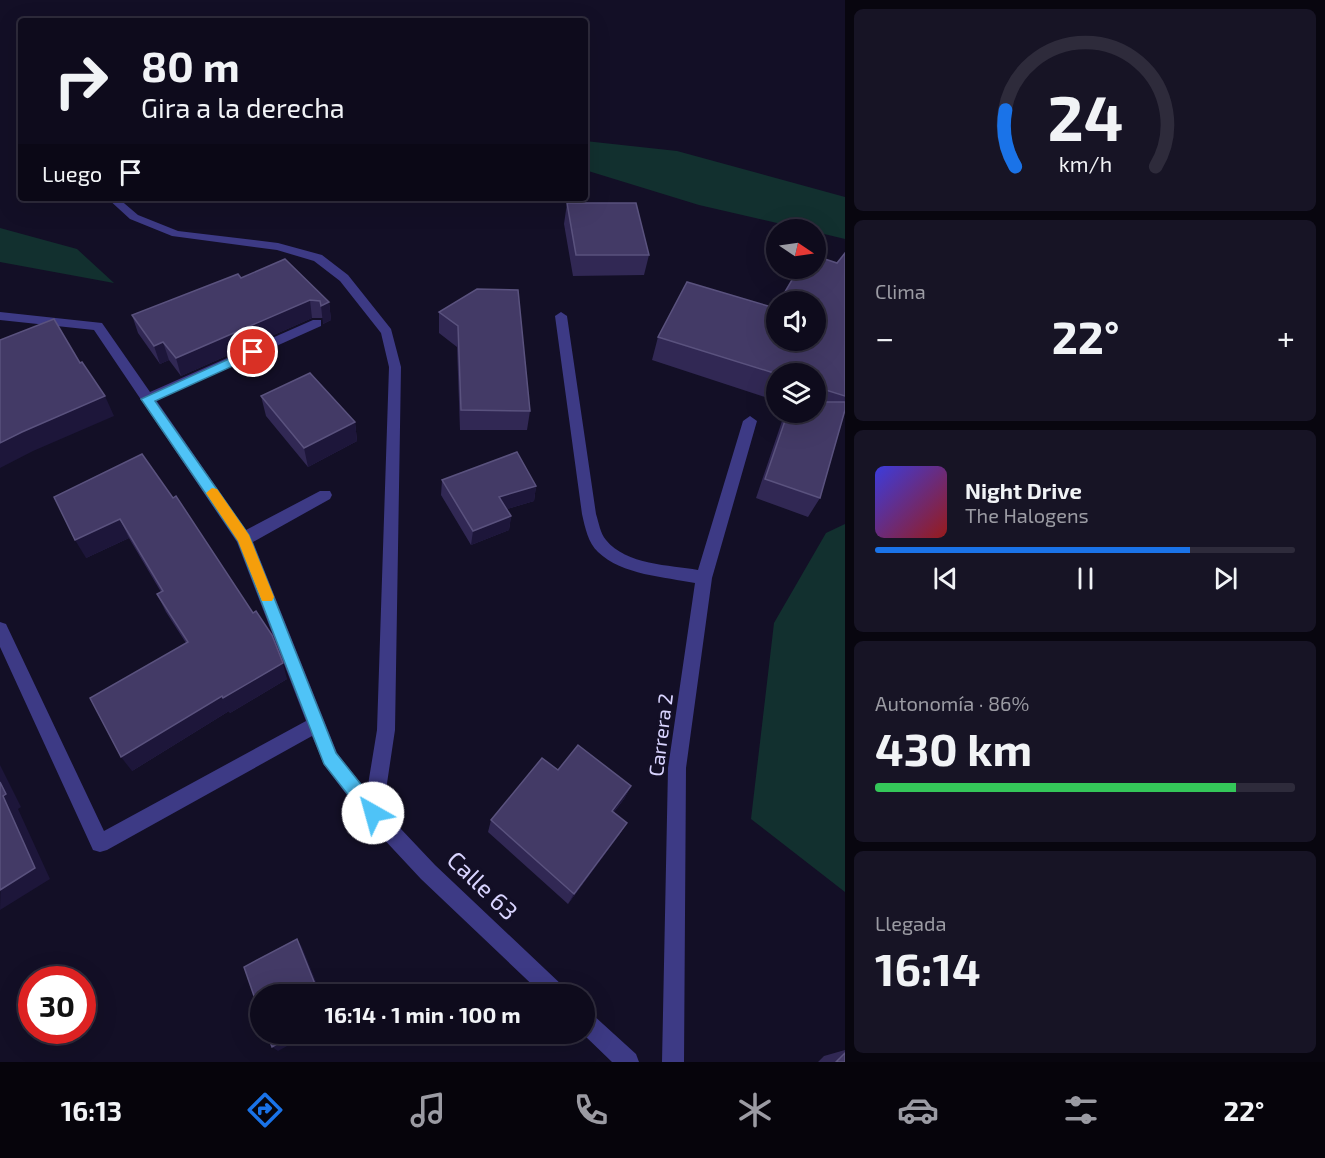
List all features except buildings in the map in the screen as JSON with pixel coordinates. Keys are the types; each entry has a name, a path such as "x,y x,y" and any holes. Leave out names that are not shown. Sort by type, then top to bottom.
{"street":[{"path":"115,201 134,217 176,234 278,247 318,258 344,278 387,332 395,367 386,730 373,813"},
{"name":"Calle 63","path":"0,316 99,326 244,539 330,759 373,813 428,872 546,984"},
{"path":"561,316 589,514 596,537 605,549 628,562 704,578"},
{"path":"147,399 317,323"},
{"name":"Carrera 2","path":"673,1062 677,768 704,578 750,421"},
{"path":"244,539 325,495"},
{"path":"0,629 100,843 318,724"},
{"path":"595,1031 628,1062"}],"green space":[{"path":"588,141 677,151 845,197 845,239 826,234 826,219 766,220 699,205 588,171"},
{"path":"0,228 77,249 114,283 0,262"},
{"path":"845,524 845,892 751,819 774,623 826,533"}],"slow traffic":[{"path":"212,493 244,539 267,597"}],"route":[{"path":"253,352 147,399 244,539 330,759 373,813"}]}
